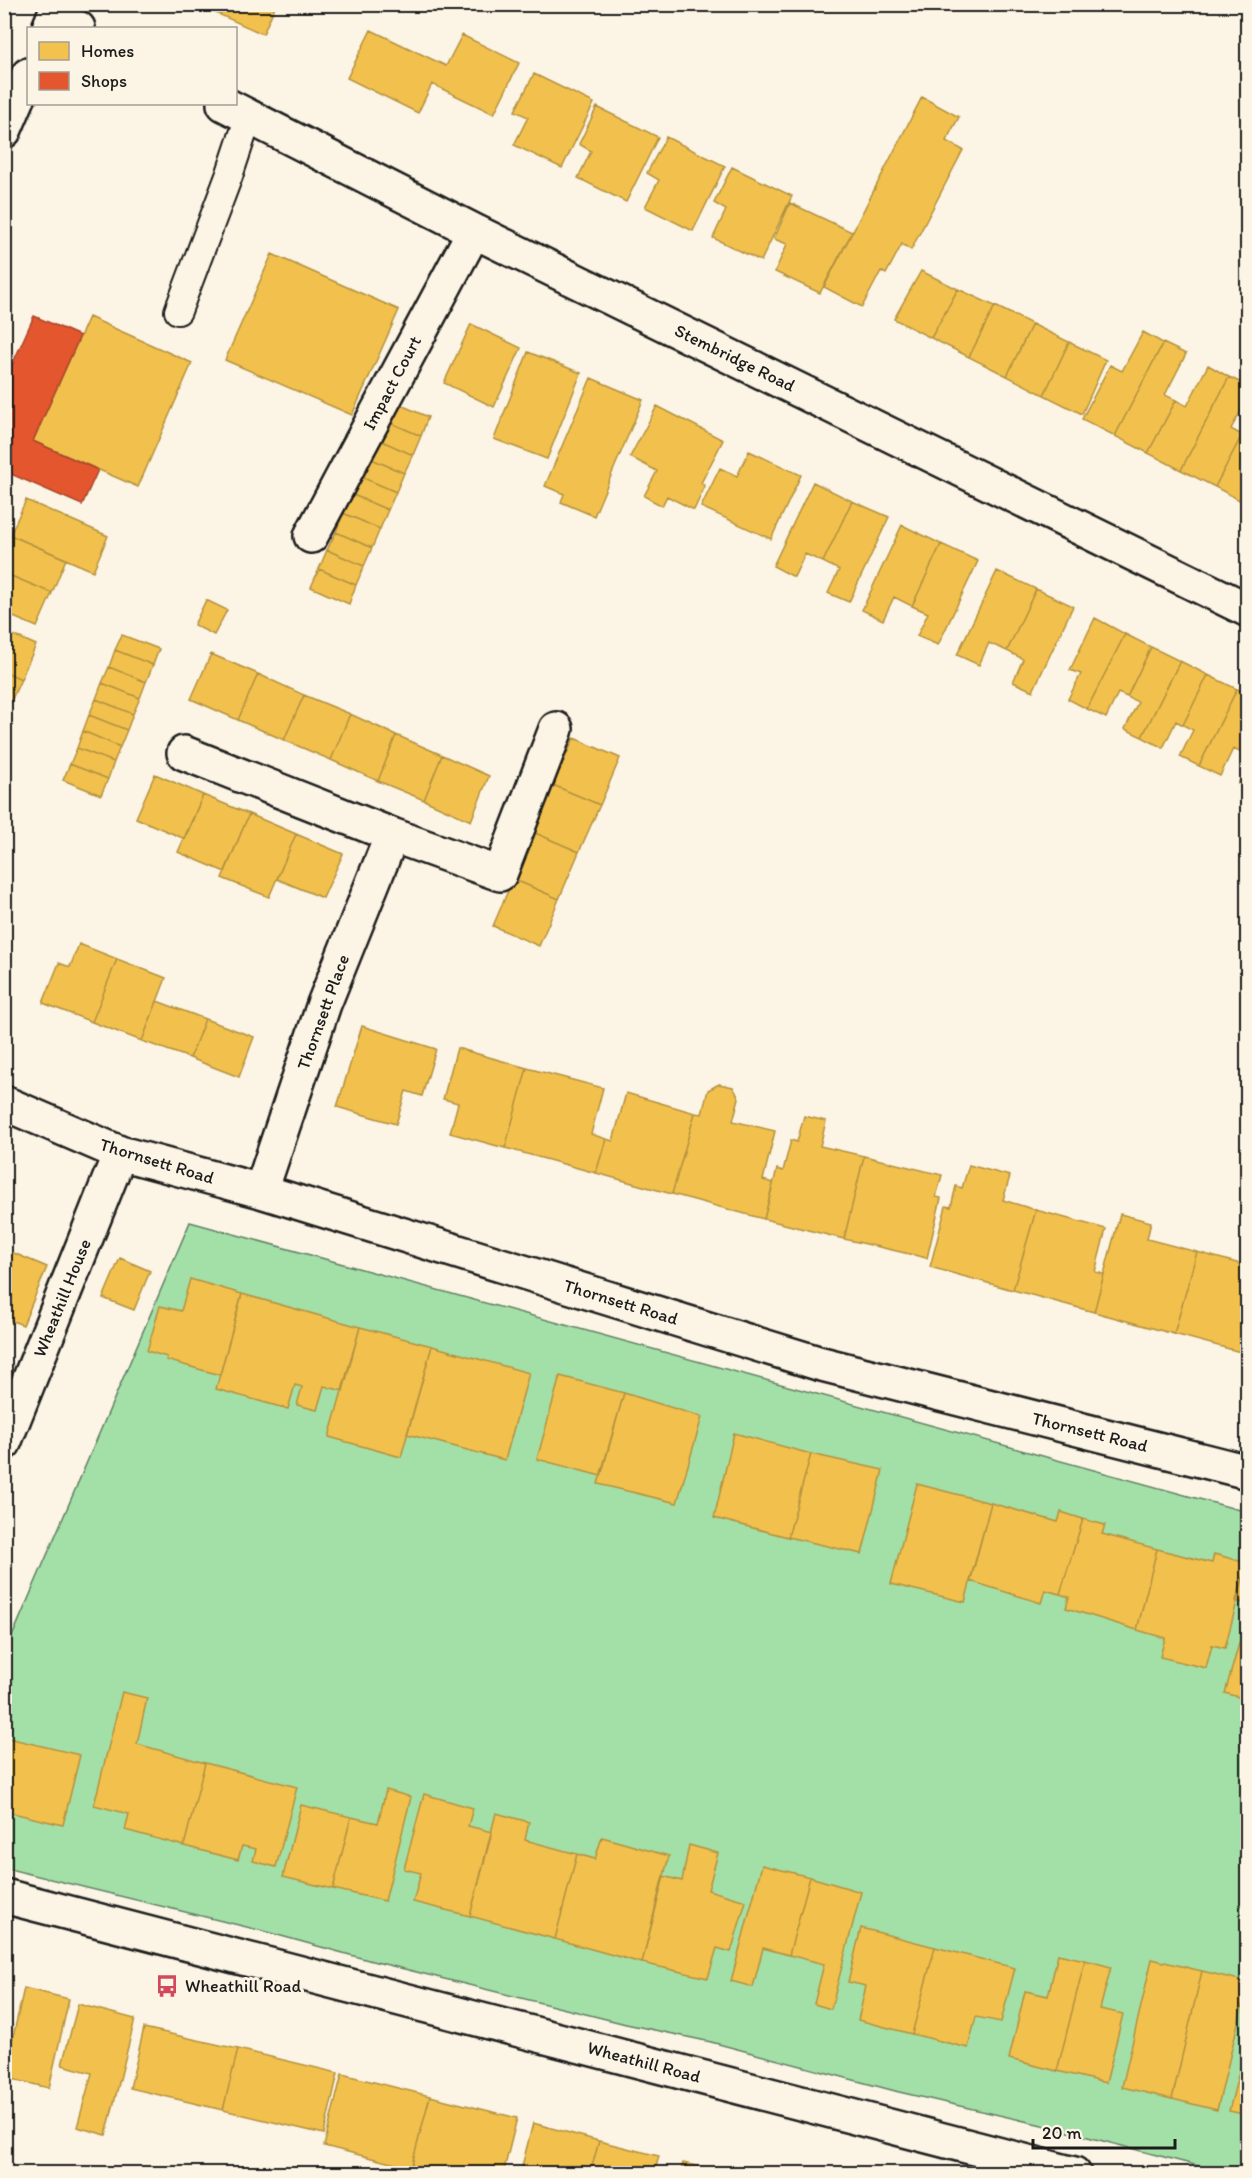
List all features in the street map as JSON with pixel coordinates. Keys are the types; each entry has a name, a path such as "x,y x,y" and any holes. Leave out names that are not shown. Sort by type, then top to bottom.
{"street":[{"path":"4,131 27,77"},
{"name":"Stembridge Road","path":"236,110 474,231 1248,609"},
{"name":"Impact Court","path":"311,536 474,231"},
{"path":"184,753 392,836 500,874 556,729"},
{"name":"Thornsett Place","path":"261,1191 324,1004 392,836"},
{"name":"Thornsett Road","path":"4,1103 120,1153 261,1191 818,1363 1248,1472"},
{"name":"Wheathill House","path":"4,1443 120,1153"},
{"name":"Wheathill Road","path":"4,1896 1074,2174"}],"lane":[{"path":"178,311 230,176 236,110"}],"green space":[{"path":"190,1222 1247,1512 1247,2173 1225,2173 1042,2125 899,2092 711,2042 626,2024 5,1868 5,1653"}],"building: Homes":[{"path":"196,4 276,4 263,34"},
{"path":"371,30 446,66 462,35 519,63 494,114 432,84 418,113 347,78"},
{"path":"534,74 594,103 562,168 514,145 528,117 515,111"},
{"path":"922,97 959,117 946,141 963,150 911,250 902,244 886,274 881,271 862,307 824,287"},
{"path":"597,107 658,137 626,202 578,178 591,151 579,144"},
{"path":"666,137 725,166 693,231 645,207 659,180 647,173"},
{"path":"732,167 792,196 761,261 713,238 726,210 714,203"},
{"path":"790,203 852,232 820,293 775,272 787,244 774,239"},
{"path":"272,254 399,310 352,415 225,360"},
{"path":"921,271 958,289 931,338 894,319"},
{"path":"958,289 995,306 969,357 931,338"},
{"path":"995,306 1032,324 1007,376 969,357"},
{"path":"89,317 192,363 138,487 33,441"},
{"path":"471,324 521,348 494,407 444,383"},
{"path":"1032,324 1069,342 1044,395 1007,376"},
{"path":"1143,332 1163,343 1115,436 1082,419 1110,365 1122,371"},
{"path":"1069,342 1106,360 1082,414 1044,395"},
{"path":"1163,343 1186,354 1165,395 1176,400 1148,453 1115,436"},
{"path":"528,352 581,373 547,459 494,439"},
{"path":"1208,365 1229,377 1181,470 1148,453 1176,400 1187,406"},
{"path":"1229,377 1248,386 1248,398 1231,429 1242,435 1215,487 1181,470"},
{"path":"591,378 643,400 594,516 561,502 564,494 545,486"},
{"path":"392,401 428,417 421,436 384,420"},
{"path":"657,406 723,440 701,483 705,486 694,510 667,496 662,506 644,496 657,471 630,457"},
{"path":"384,420 421,436 413,455 375,438"},
{"path":"1242,435 1248,438 1247,504 1215,487"},
{"path":"375,438 413,455 404,473 367,457"},
{"path":"749,451 801,475 771,539 701,507 720,468 737,476"},
{"path":"367,457 404,473 396,492 359,476"},
{"path":"359,476 396,492 388,510 351,494"},
{"path":"813,482 852,501 823,562 805,554 794,577 773,566"},
{"path":"351,494 388,510 380,529 343,513"},
{"path":"26,500 108,536 93,571 10,535"},
{"path":"852,501 889,517 849,602 828,593 839,570 823,562"},
{"path":"343,513 380,529 372,548 336,532"},
{"path":"902,525 941,544 912,606 894,597 883,620 862,610"},
{"path":"336,532 372,548 364,566 327,550"},
{"path":"10,535 66,559 52,593 4,573 4,548"},
{"path":"941,544 978,561 938,645 917,636 928,613 912,606"},
{"path":"327,550 364,566 356,585 319,569"},
{"path":"319,569 356,585 349,604 311,587"},
{"path":"997,571 1036,589 1007,651 989,643 979,665 957,655"},
{"path":"4,573 52,593 37,627 4,613"},
{"path":"1036,589 1073,606 1033,691 1013,682 1023,659 1007,651"},
{"path":"206,600 227,610 214,635 194,625"},
{"path":"1095,618 1125,634 1087,709 1068,699 1081,674 1070,670"},
{"path":"4,631 36,645 21,679 4,671"},
{"path":"1125,634 1151,647 1127,697 1118,693 1106,718 1087,709"},
{"path":"122,635 159,649 153,665 115,650"},
{"path":"1151,647 1180,661 1142,737 1125,729 1138,702 1127,697"},
{"path":"115,650 153,665 146,682 109,667"},
{"path":"211,654 258,674 238,720 191,699"},
{"path":"1180,661 1208,675 1183,725 1176,721 1163,748 1142,737"},
{"path":"109,667 146,682 140,698 102,683"},
{"path":"4,671 21,679 6,712 4,712"},
{"path":"258,674 304,695 284,740 238,720"},
{"path":"1208,675 1237,689 1199,766 1180,757 1193,730 1183,725"},
{"path":"102,683 140,698 133,714 96,699"},
{"path":"1237,689 1248,694 1248,737 1240,752 1233,749 1220,776 1199,766"},
{"path":"304,695 350,714 331,760 284,740"},
{"path":"96,699 133,714 127,730 89,715"},
{"path":"350,714 396,735 378,781 331,760"},
{"path":"89,715 127,730 120,747 83,731"},
{"path":"83,731 120,747 114,762 77,748"},
{"path":"396,735 442,755 424,800 378,781"},
{"path":"574,738 620,758 600,805 553,785"},
{"path":"77,748 114,762 108,779 70,764"},
{"path":"442,755 489,776 471,821 424,800"},
{"path":"70,764 108,779 101,795 63,780"},
{"path":"1248,765 1248,789 1238,784"},
{"path":"155,774 203,795 185,839 136,818"},
{"path":"553,785 600,805 579,852 533,832"},
{"path":"203,795 249,814 225,872 178,852"},
{"path":"249,814 296,834 269,897 222,878"},
{"path":"533,832 579,852 559,899 513,879"},
{"path":"296,834 343,854 323,898 277,879"},
{"path":"513,879 559,899 539,946 493,926"},
{"path":"79,944 117,959 92,1022 43,1003 59,963 70,967"},
{"path":"117,959 166,978 142,1041 92,1022"},
{"path":"157,1001 205,1019 190,1058 142,1041"},
{"path":"205,1019 254,1037 239,1077 190,1058"},
{"path":"362,1026 436,1049 422,1096 406,1091 396,1124 337,1107"},
{"path":"457,1048 527,1068 505,1148 450,1133 458,1103 443,1099"},
{"path":"527,1068 603,1088 591,1134 606,1139 596,1173 505,1148"},
{"path":"719,1084 733,1087 739,1098 733,1121 775,1131 763,1180 773,1183 764,1219 672,1194 695,1113 702,1114 708,1090"},
{"path":"626,1093 695,1113 672,1194 596,1173 606,1139 613,1141"},
{"path":"804,1116 826,1121 820,1146 864,1156 844,1239 764,1219 777,1169 783,1171 791,1140 797,1142"},
{"path":"864,1156 942,1175 936,1197 941,1198 927,1258 844,1239"},
{"path":"969,1165 1010,1176 1003,1200 1036,1210 1013,1290 930,1267 946,1206 951,1207 956,1186 962,1188"},
{"path":"1036,1210 1106,1229 1095,1272 1104,1274 1094,1312 1013,1290"},
{"path":"1120,1214 1151,1222 1147,1239 1197,1252 1174,1334 1094,1312"},
{"path":"4,1249 47,1267 23,1325 4,1318"},
{"path":"1197,1252 1248,1266 1248,1354 1174,1334"},
{"path":"120,1258 150,1271 134,1310 103,1298"},
{"path":"190,1279 242,1294 220,1375 166,1360 167,1357 147,1351 160,1306 181,1311"},
{"path":"242,1294 360,1327 343,1391 324,1386 317,1410 297,1405 302,1387 295,1385 288,1409 216,1389"},
{"path":"360,1327 432,1346 401,1457 329,1437"},
{"path":"432,1346 529,1373 505,1460 407,1434"},
{"path":"560,1376 624,1393 601,1476 537,1459"},
{"path":"624,1393 702,1417 677,1503 598,1484"},
{"path":"734,1433 811,1454 788,1537 714,1518"},
{"path":"811,1454 883,1470 862,1554 788,1537"},
{"path":"917,1484 991,1503 965,1602 891,1584"},
{"path":"991,1503 1058,1522 1061,1512 1083,1519 1060,1594 1045,1590 1041,1603 970,1581"},
{"path":"1083,1519 1105,1525 1102,1534 1157,1549 1137,1630 1066,1608 1069,1597 1060,1594"},
{"path":"1157,1549 1212,1563 1214,1554 1247,1563 1225,1648 1212,1645 1206,1668 1160,1657 1165,1638 1137,1630"},
{"path":"1248,1564 1248,1604 1236,1601"},
{"path":"1248,1612 1248,1700 1225,1693"},
{"path":"122,1692 147,1698 137,1744 205,1763 184,1846 125,1830 129,1814 94,1805"},
{"path":"4,1737 80,1755 63,1825 4,1811"},
{"path":"205,1763 297,1787 276,1867 253,1861 256,1849 242,1846 238,1860 184,1846"},
{"path":"386,1790 411,1797 385,1901 333,1889 351,1817 378,1823"},
{"path":"424,1794 473,1808 468,1826 492,1832 470,1916 413,1902 421,1873 404,1869"},
{"path":"301,1805 351,1817 333,1889 283,1877"},
{"path":"496,1813 529,1822 525,1840 577,1854 555,1939 470,1916"},
{"path":"602,1837 669,1856 642,1963 555,1939 577,1854 595,1859"},
{"path":"689,1845 718,1853 708,1890 746,1901 731,1952 717,1948 708,1978 642,1963 663,1876 682,1881"},
{"path":"762,1865 810,1877 789,1955 763,1948 753,1987 731,1981"},
{"path":"810,1877 861,1892 831,2009 814,2004 824,1964 789,1955"},
{"path":"861,1928 935,1947 912,2034 858,2020 866,1986 848,1982"},
{"path":"935,1947 1015,1968 1001,2022 976,2017 968,2048 912,2034"},
{"path":"1058,1954 1085,1960 1057,2071 1009,2059 1025,1991 1048,1996"},
{"path":"1152,1959 1202,1971 1172,2099 1122,2087"},
{"path":"1085,1960 1111,1967 1100,2009 1123,2014 1106,2083 1057,2071"},
{"path":"1202,1971 1248,1982 1217,2110 1172,2099"},
{"path":"24,1988 69,1999 49,2088 4,2077"},
{"path":"78,2004 135,2019 106,2135 77,2127 92,2073 62,2065"},
{"path":"144,2028 238,2049 223,2110 130,2088"},
{"path":"1245,2048 1248,2049 1248,2115 1229,2111"},
{"path":"238,2049 338,2073 324,2134 223,2110"},
{"path":"342,2074 430,2096 411,2168 324,2146"},
{"path":"430,2096 517,2118 503,2174 431,2174 411,2168"},
{"path":"533,2123 599,2141 590,2174 520,2174"},
{"path":"599,2141 659,2156 654,2174 590,2174"},
{"path":"683,2163 735,2174 680,2174"}],"building: Shops":[{"path":"34,316 80,336 33,441 98,470 82,505 4,471 4,383"}],"place":[{"name":"Wheathill Road","path":"167,1986"}]}
